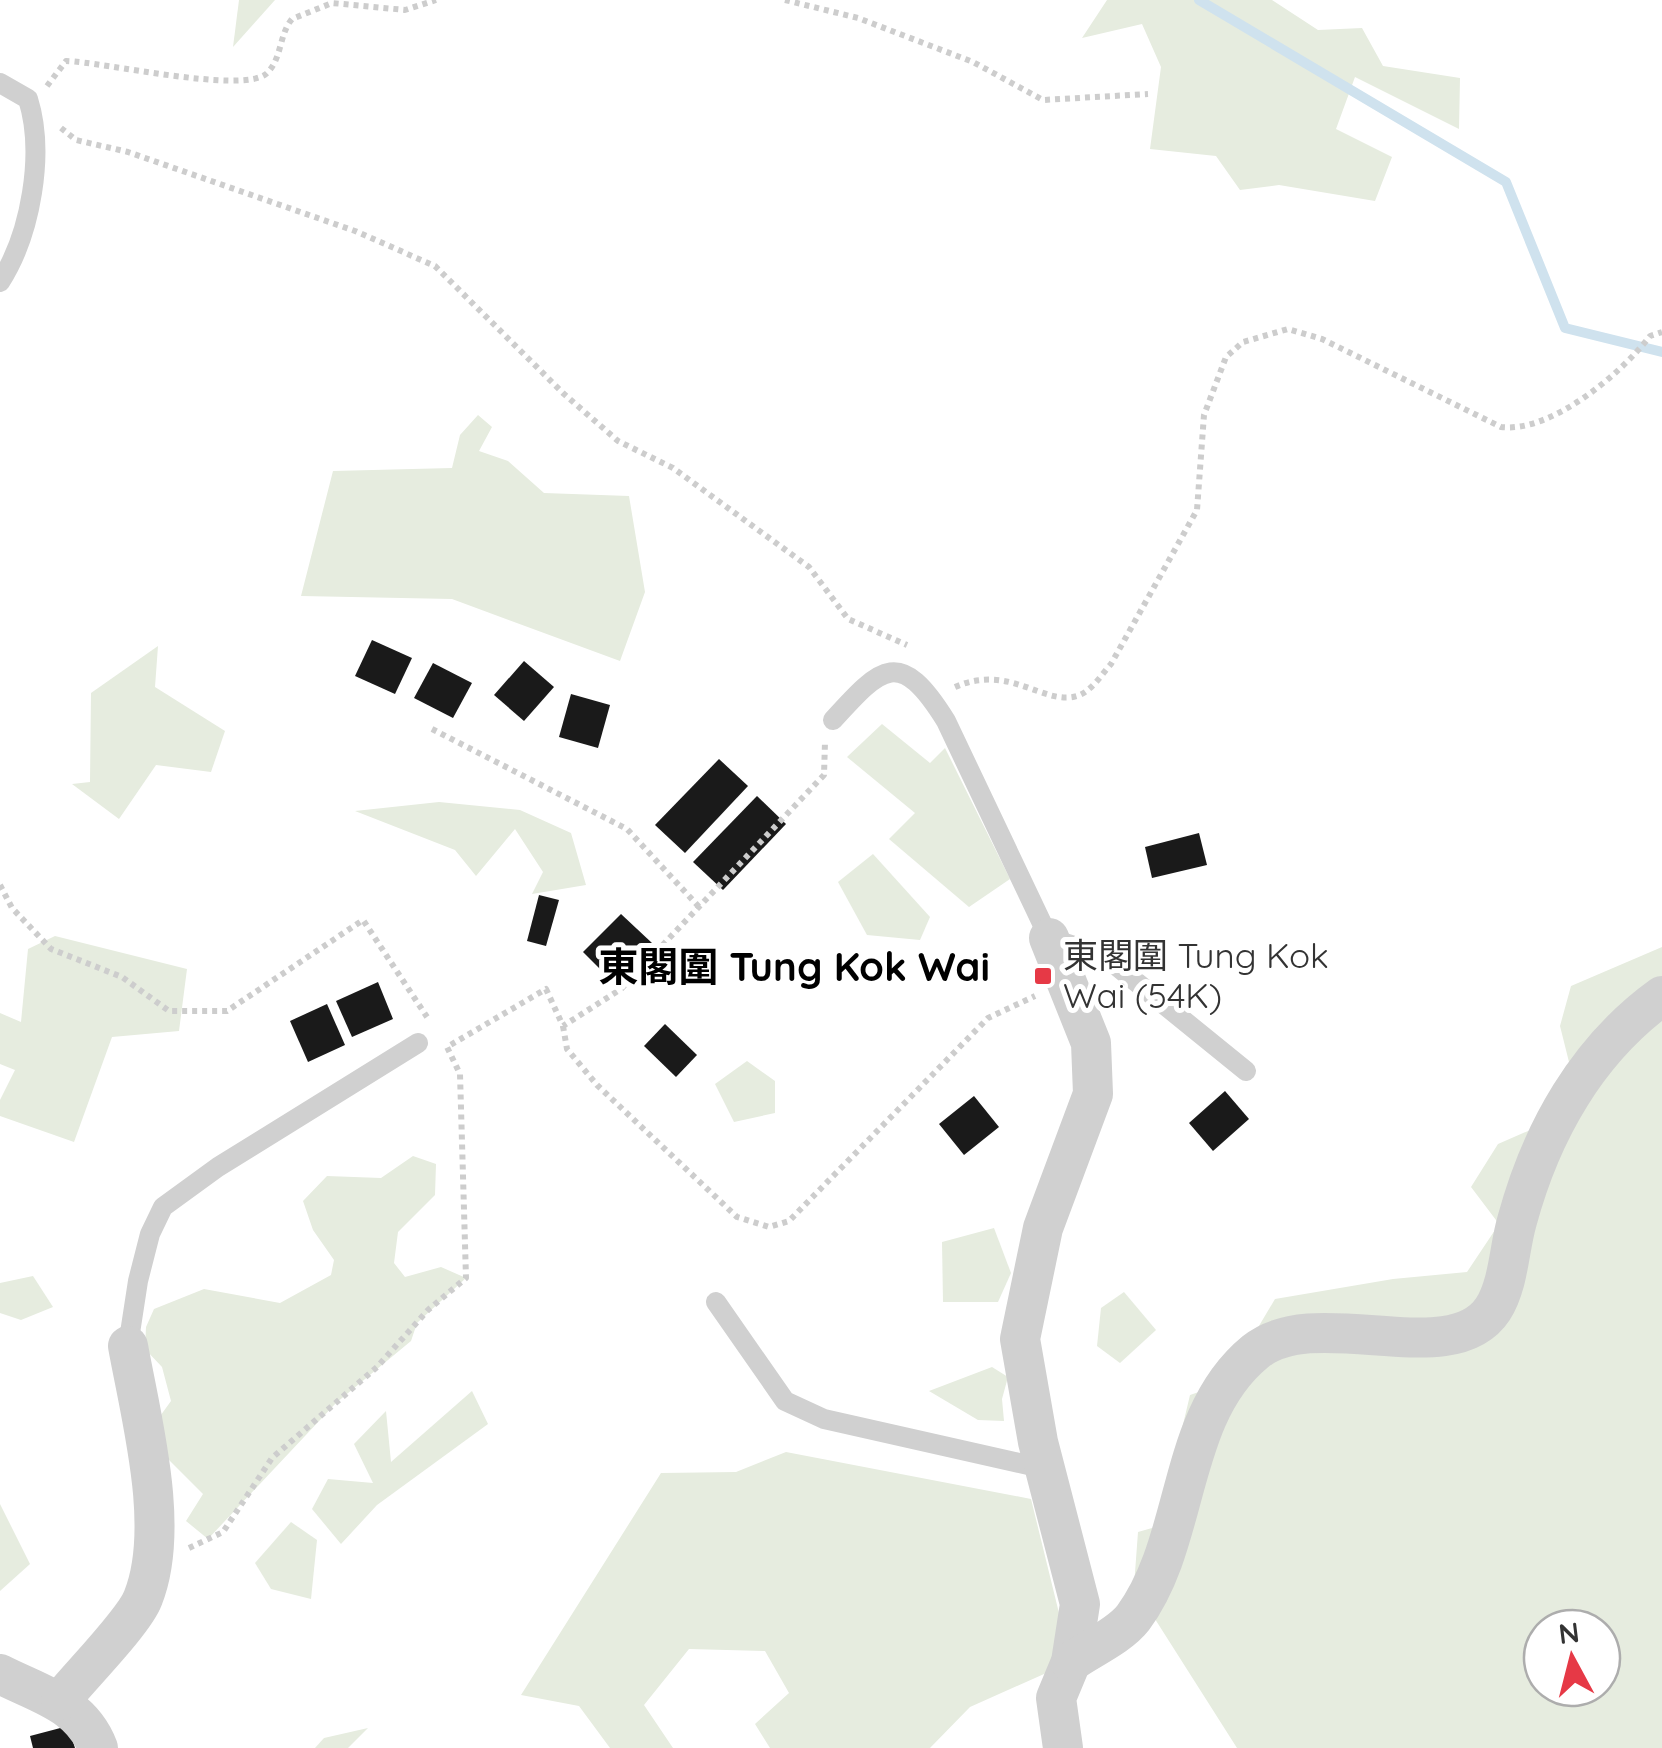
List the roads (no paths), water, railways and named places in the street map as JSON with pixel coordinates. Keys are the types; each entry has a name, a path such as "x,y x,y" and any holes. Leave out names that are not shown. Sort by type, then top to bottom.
{"street":[{"path":"1049,938 1091,1043 1093,1094 1043,1228 1020,1339 1046,1469 1080,1604 1071,1662 1056,1698 1062,1748"},
{"path":"1071,1662 1132,1620 1155,1576 1219,1396 1260,1348 1299,1334 1454,1334 1486,1317 1501,1288 1521,1209 1575,1085 1615,1034 1662,996"},
{"path":"61,1700 142,1602 152,1566 154,1524 148,1463 128,1346"},
{"path":"0,1674 61,1700 93,1734 98,1748"}],"lane":[{"path":"0,282 18,246 36,144 28,98 8,86"},
{"path":"833,720 874,674 890,670 908,677 931,698 1049,938 1103,955 1246,1071"},
{"path":"128,1346 138,1281 163,1207 218,1168 418,1044"},
{"path":"716,1302 785,1401 824,1420 1046,1469"}],"waterway":[{"path":"1199,0 1506,182 1565,328 1662,352"}],"place":[{"name":"東閣圍 Tung Kok Wai (54K)","path":"1043,976"}],"district":[{"name":"東閣圍 Tung Kok Wai","path":"794,967"}]}
